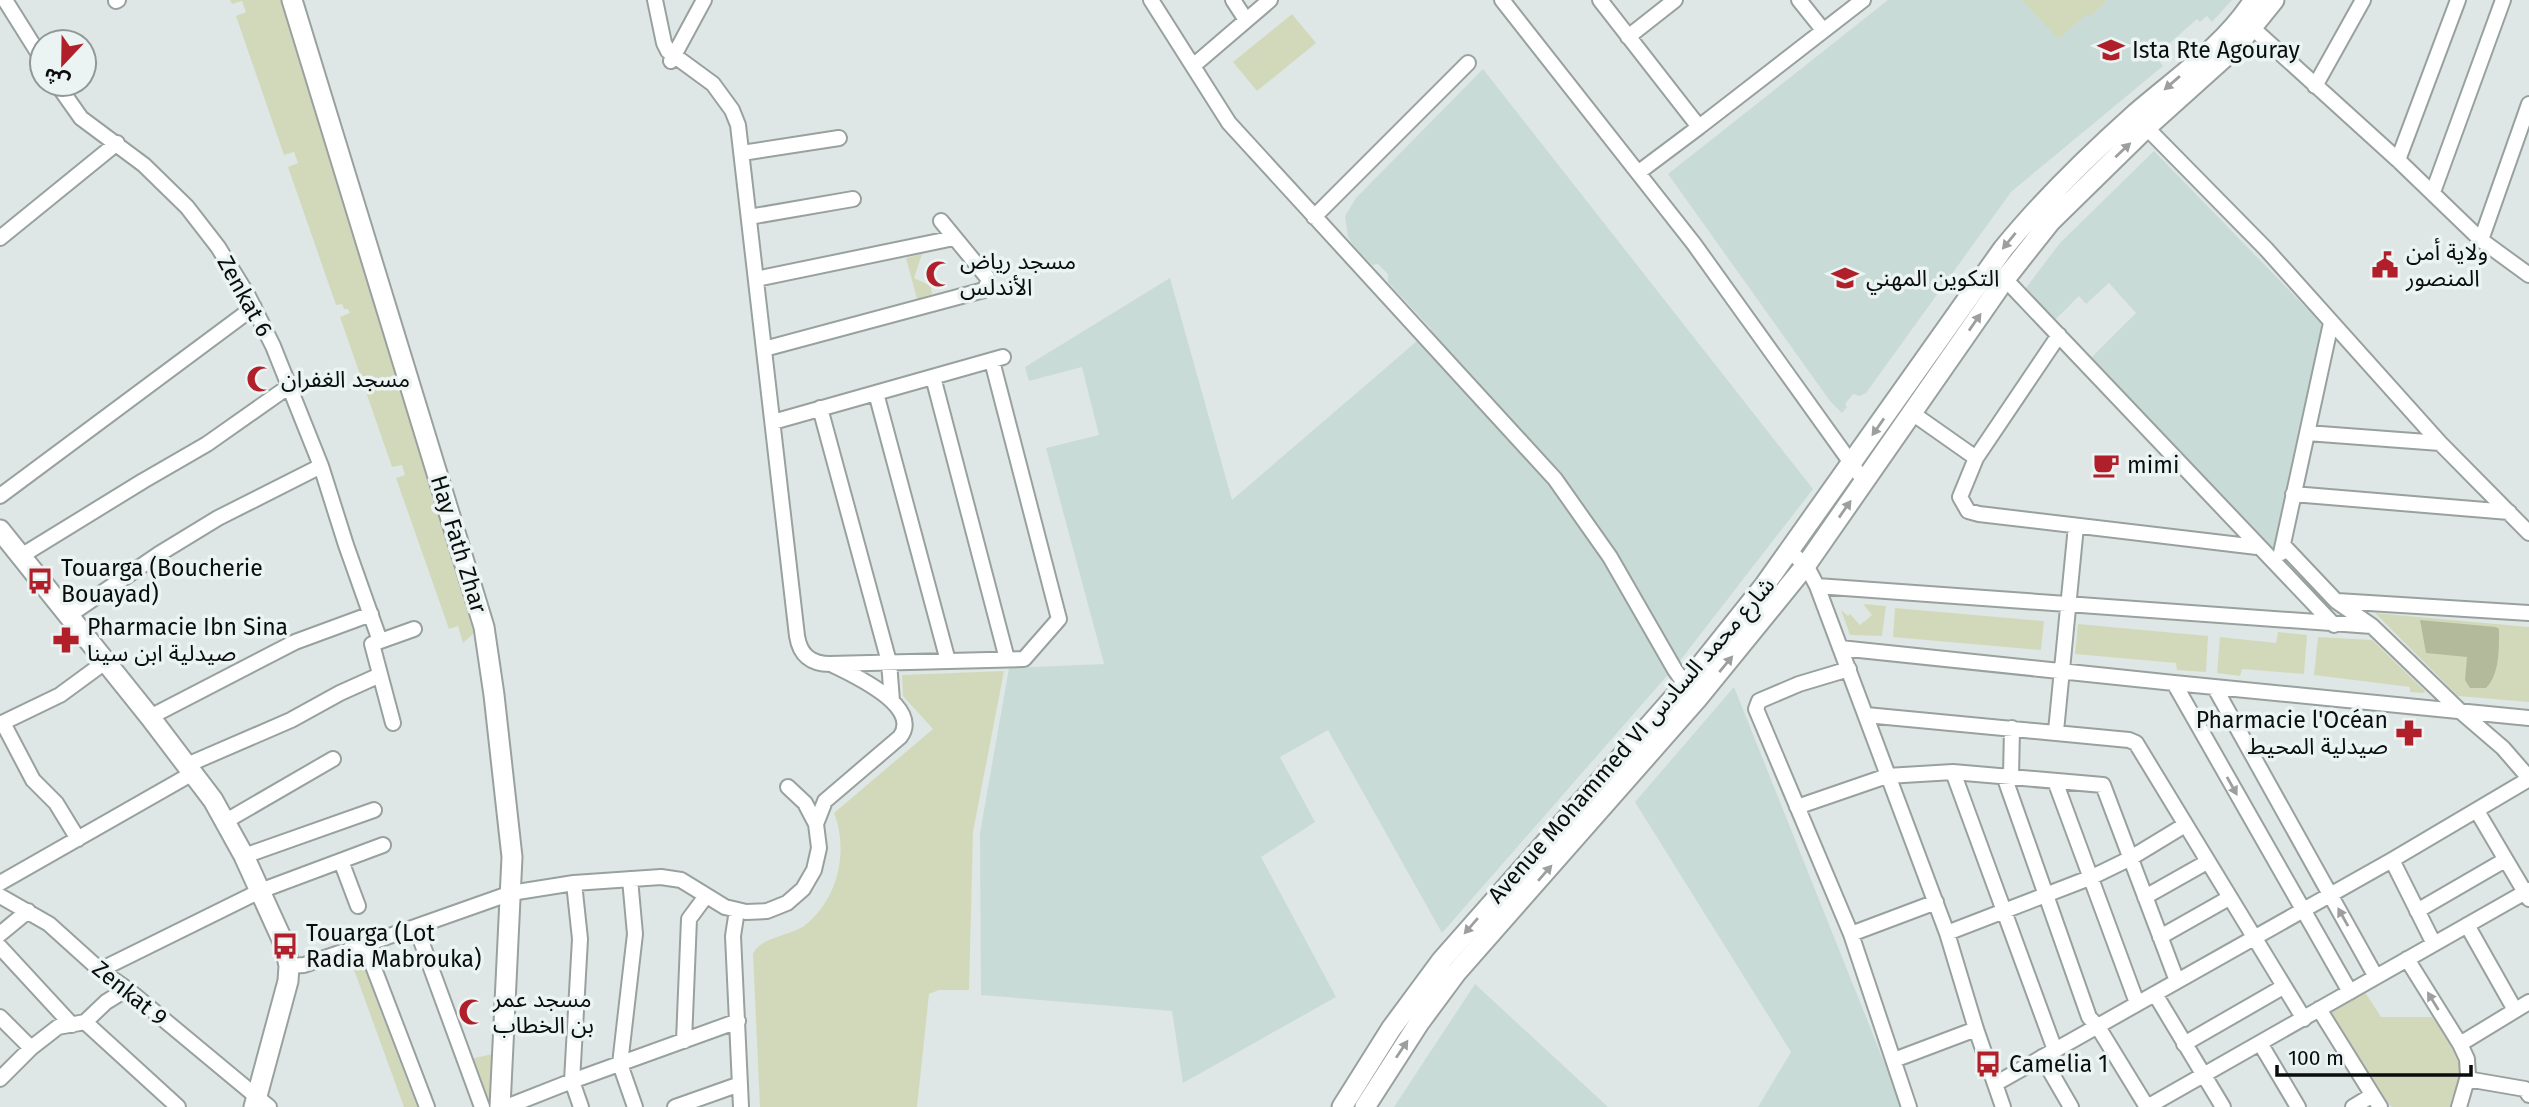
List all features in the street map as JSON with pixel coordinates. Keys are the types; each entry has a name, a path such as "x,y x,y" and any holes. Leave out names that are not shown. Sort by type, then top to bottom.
{"main road":[{"name":"Hay Fath Zhar","path":"292,0 484,627 512,857 500,1107"},
{"name":"Avenue Mohammed VI شارع محمد السادس","path":"2247,23 2254,0"},
{"name":"Avenue Mohammed VI شارع محمد السادس","path":"1342,1107 1391,1029 1441,960 1691,692 1805,565 2004,279 2050,222 2215,44 2247,23 2274,0"},
{"name":"Avenue Mohammed VI شارع محمد السادس","path":"1365,1107 1419,1023 1456,973 1691,692 2003,250 2051,193 2141,121"},
{"path":"0,530 150,717 226,821 285,946 289,966 288,981 260,1104"},
{"path":"1441,960 1456,973"}],"street":[{"path":"655,0 664,43 673,59 713,84 724,98 738,125 798,646 803,654 811,660 830,664 1024,659 1059,619 998,359 773,422"},
{"path":"673,59 704,0"},
{"path":"1152,0 1229,123 1555,479 1610,557 1691,692"},
{"path":"1233,0 1246,20"},
{"path":"1193,66 1270,0"},
{"path":"1502,0 1639,173 1864,481"},
{"path":"1600,0 1699,127"},
{"path":"1628,37 1675,0"},
{"path":"1799,0 1823,30"},
{"path":"1639,173 1863,0"},
{"path":"2315,86 2363,0"},
{"path":"2398,160 2458,0"},
{"path":"2432,192 2503,0"},
{"path":"0,22 8,5"},
{"path":"8,5 28,37"},
{"path":"2247,23 2398,160 2481,240 2529,275"},
{"path":"1314,217 1468,62"},
{"name":"Zenkat 6","path":"66,98 80,118 117,144 170,188 203,225 254,307 273,346 321,466 380,641"},
{"path":"2481,240 2529,104"},
{"path":"2141,121 2266,249 2440,443 2529,533"},
{"path":"742,153 839,138"},
{"path":"0,238 117,144"},
{"path":"749,217 853,199"},
{"path":"764,349 984,290 988,283 987,277 941,221"},
{"path":"756,279 954,237"},
{"path":"2004,279 2334,625"},
{"path":"0,496 254,307"},
{"path":"2278,568 2331,323"},
{"path":"2059,335 1976,458 1961,497 1968,511 2258,547"},
{"path":"933,377 1007,659"},
{"path":"21,556 206,444 288,387"},
{"path":"876,393 948,661"},
{"path":"820,408 889,662 892,701"},
{"path":"1912,413 1976,458"},
{"path":"2307,433 2440,443"},
{"path":"68,616 218,517 321,466"},
{"path":"2293,494 2509,512"},
{"path":"2056,732 2076,526"},
{"path":"1995,1084 2392,860 2529,778 2503,748 2460,711 2372,626 2336,601 2283,545"},
{"path":"1790,552 1805,565 1817,586 1849,668 1947,933 1976,1030 2003,1107"},
{"path":"1817,586 2372,626"},
{"path":"2336,601 2529,613"},
{"path":"150,717 295,642 371,614"},
{"path":"393,723 372,644 414,629"},
{"path":"1840,648 2529,718"},
{"path":"78,839 56,803 33,780 1,724 60,695 105,662"},
{"path":"816,824 825,801 904,732 904,715 892,701 830,664"},
{"path":"1849,668 1759,701 1756,705 1757,714 1851,933 1909,1107"},
{"path":"0,883 78,839 190,769 380,675"},
{"path":"2174,684 2350,992"},
{"path":"2215,688 2376,977"},
{"path":"1866,715 2056,732 2136,743 2304,1019"},
{"path":"2012,729 2007,776 2089,1017 2098,1027 2147,1107 2528,893 2505,860 2477,811"},
{"path":"226,821 333,759"},
{"path":"1797,807 1887,776 1953,772 2103,785 2177,981"},
{"path":"1953,772 2055,1050"},
{"path":"2055,781 2137,1003"},
{"path":"289,966 304,965 365,945 511,893 574,883 661,877 681,880 724,907 746,912 767,911 787,903 803,889 814,870 819,848 816,824 806,803 788,787"},
{"path":"244,856 374,810"},
{"path":"1947,933 2092,877 2129,859 2185,825"},
{"path":"100,971 260,891 383,845"},
{"path":"2392,860 2434,944"},
{"path":"2417,911 2505,860"},
{"path":"341,861 358,906"},
{"path":"2145,897 2207,862"},
{"path":"631,879 635,934 620,1064 635,1107"},
{"path":"574,883 580,939 572,1081 581,1107"},
{"name":"Zenkat 9","path":"0,896 49,924 100,971 127,989 260,1104"},
{"path":"684,1041 689,919 706,896"},
{"path":"2160,937 2229,898"},
{"path":"1851,933 1936,902"},
{"path":"737,910 733,936 741,1107"},
{"path":"0,934 28,911"},
{"path":"2467,925 2515,1010"},
{"path":"416,927 482,1107"},
{"path":"365,945 427,1107"},
{"path":"0,947 79,1023 178,1107"},
{"path":"2407,959 2467,1059 2467,1079 2459,1107"},
{"path":"2184,1044 2283,987"},
{"path":"0,1079 58,1027 79,1023 127,989"},
{"path":"2155,994 2223,1107"},
{"path":"2460,1044 2529,1002"},
{"path":"2319,1009 2376,1101 2353,1107"},
{"path":"0,1017 32,1048"},
{"path":"506,1107 738,1021"},
{"path":"1895,1060 1976,1030"},
{"path":"2260,1043 2298,1107"},
{"path":"2042,1057 2071,1107"},
{"path":"2467,1079 2528,1090"},
{"path":"675,1107 740,1084"}],"shaded area":[{"name":"التكوين المهني","path":"1888,0 2232,0 2212,22 2207,16 2200,22 2197,19 2155,56 2163,66 2011,192 1866,393 1860,396 1853,394 1842,413 1830,401 1668,174"},
{"path":"1483,69 1813,489 1679,662 1442,933 1328,730 1280,757 1315,822 1261,857 1336,997 1183,1083 1172,1011 981,995 980,833 1009,668 1104,664 1046,448 1099,435 1082,367 1029,381 1025,367 1170,278 1232,500 1431,329 1388,282 1388,274 1378,264 1372,265 1354,246 1348,237 1345,216 1356,198"},
{"path":"2154,151 2323,325 2273,550 2090,359 2136,313 2109,283 2086,304 2079,296 2054,321 2025,289 2060,243"},
{"path":"1734,687 1902,1107 1758,1107 1791,1052 1635,802"},
{"path":"1475,984 1608,1107 1394,1107"}],"green space":[{"path":"230,0 282,0 474,633 463,643 458,626 449,629 396,478 405,475 402,465 392,467 340,317 350,313 342,304 336,305 288,167 298,163 294,152 284,155 236,16 246,12 242,1 232,4"},
{"path":"2021,0 2107,0 2090,17 2086,14 2059,39"},
{"path":"1292,14 1316,43 1257,91 1233,62"},
{"path":"922,254 914,278 931,286 932,294 917,299 906,258"},
{"path":"1863,604 1886,606 1882,636 1850,635 1841,610 1848,616 1850,614 1860,625 1872,615"},
{"path":"1895,608 2044,621 2041,650 1893,637"},
{"path":"2375,613 2529,627 2529,702 2458,696"},
{"path":"2420,620 2499,629 2496,668 2486,688 2470,688 2465,680 2467,657 2426,653"},
{"path":"2078,624 2208,636 2206,672 2177,670 2176,663 2075,654"},
{"path":"2278,632 2307,635 2304,674 2242,669 2240,676 2217,673 2220,637 2276,643"},
{"path":"2318,637 2372,640 2425,691 2424,693 2410,692 2410,687 2314,675"},
{"path":"1004,671 973,832 969,990 939,990 929,994 917,1107 760,1107 753,954 769,940 804,926 825,903 832,889 840,859 834,813 933,729 903,696 902,675"},
{"path":"360,965 365,969 417,1107 404,1107 353,967"},
{"path":"2365,992 2381,1017 2432,1017 2442,1030 2455,1051 2460,1067 2450,1107 2392,1107 2378,1094 2331,1013"},
{"path":"492,1054 491,1105 488,1106 471,1059"}],"place":[{"name":"Ista Rte Agouray","path":"2111,50"},
{"name":"ولاية أمن المنصور","path":"2385,265"},
{"name":"مسجد رياض الأندلس","path":"939,274"},
{"name":"التكوين المهني","path":"1845,278"},
{"name":"مسجد الغفران","path":"260,379"},
{"name":"mimi","path":"2106,465"},
{"name":"Touarga (Boucherie Bouayad)","path":"40,581"},
{"name":"Pharmacie Ibn Sina صيدلية ابن سينا","path":"66,640"},
{"name":"Pharmacie l'Océan صيدلية المحيط","path":"2409,733"},
{"name":"Touarga (Lot Radia Mabrouka)","path":"285,946"},
{"name":"مسجد عمر بن الخطاب","path":"472,1012"},
{"name":"Camelia 1","path":"1988,1064"}]}
